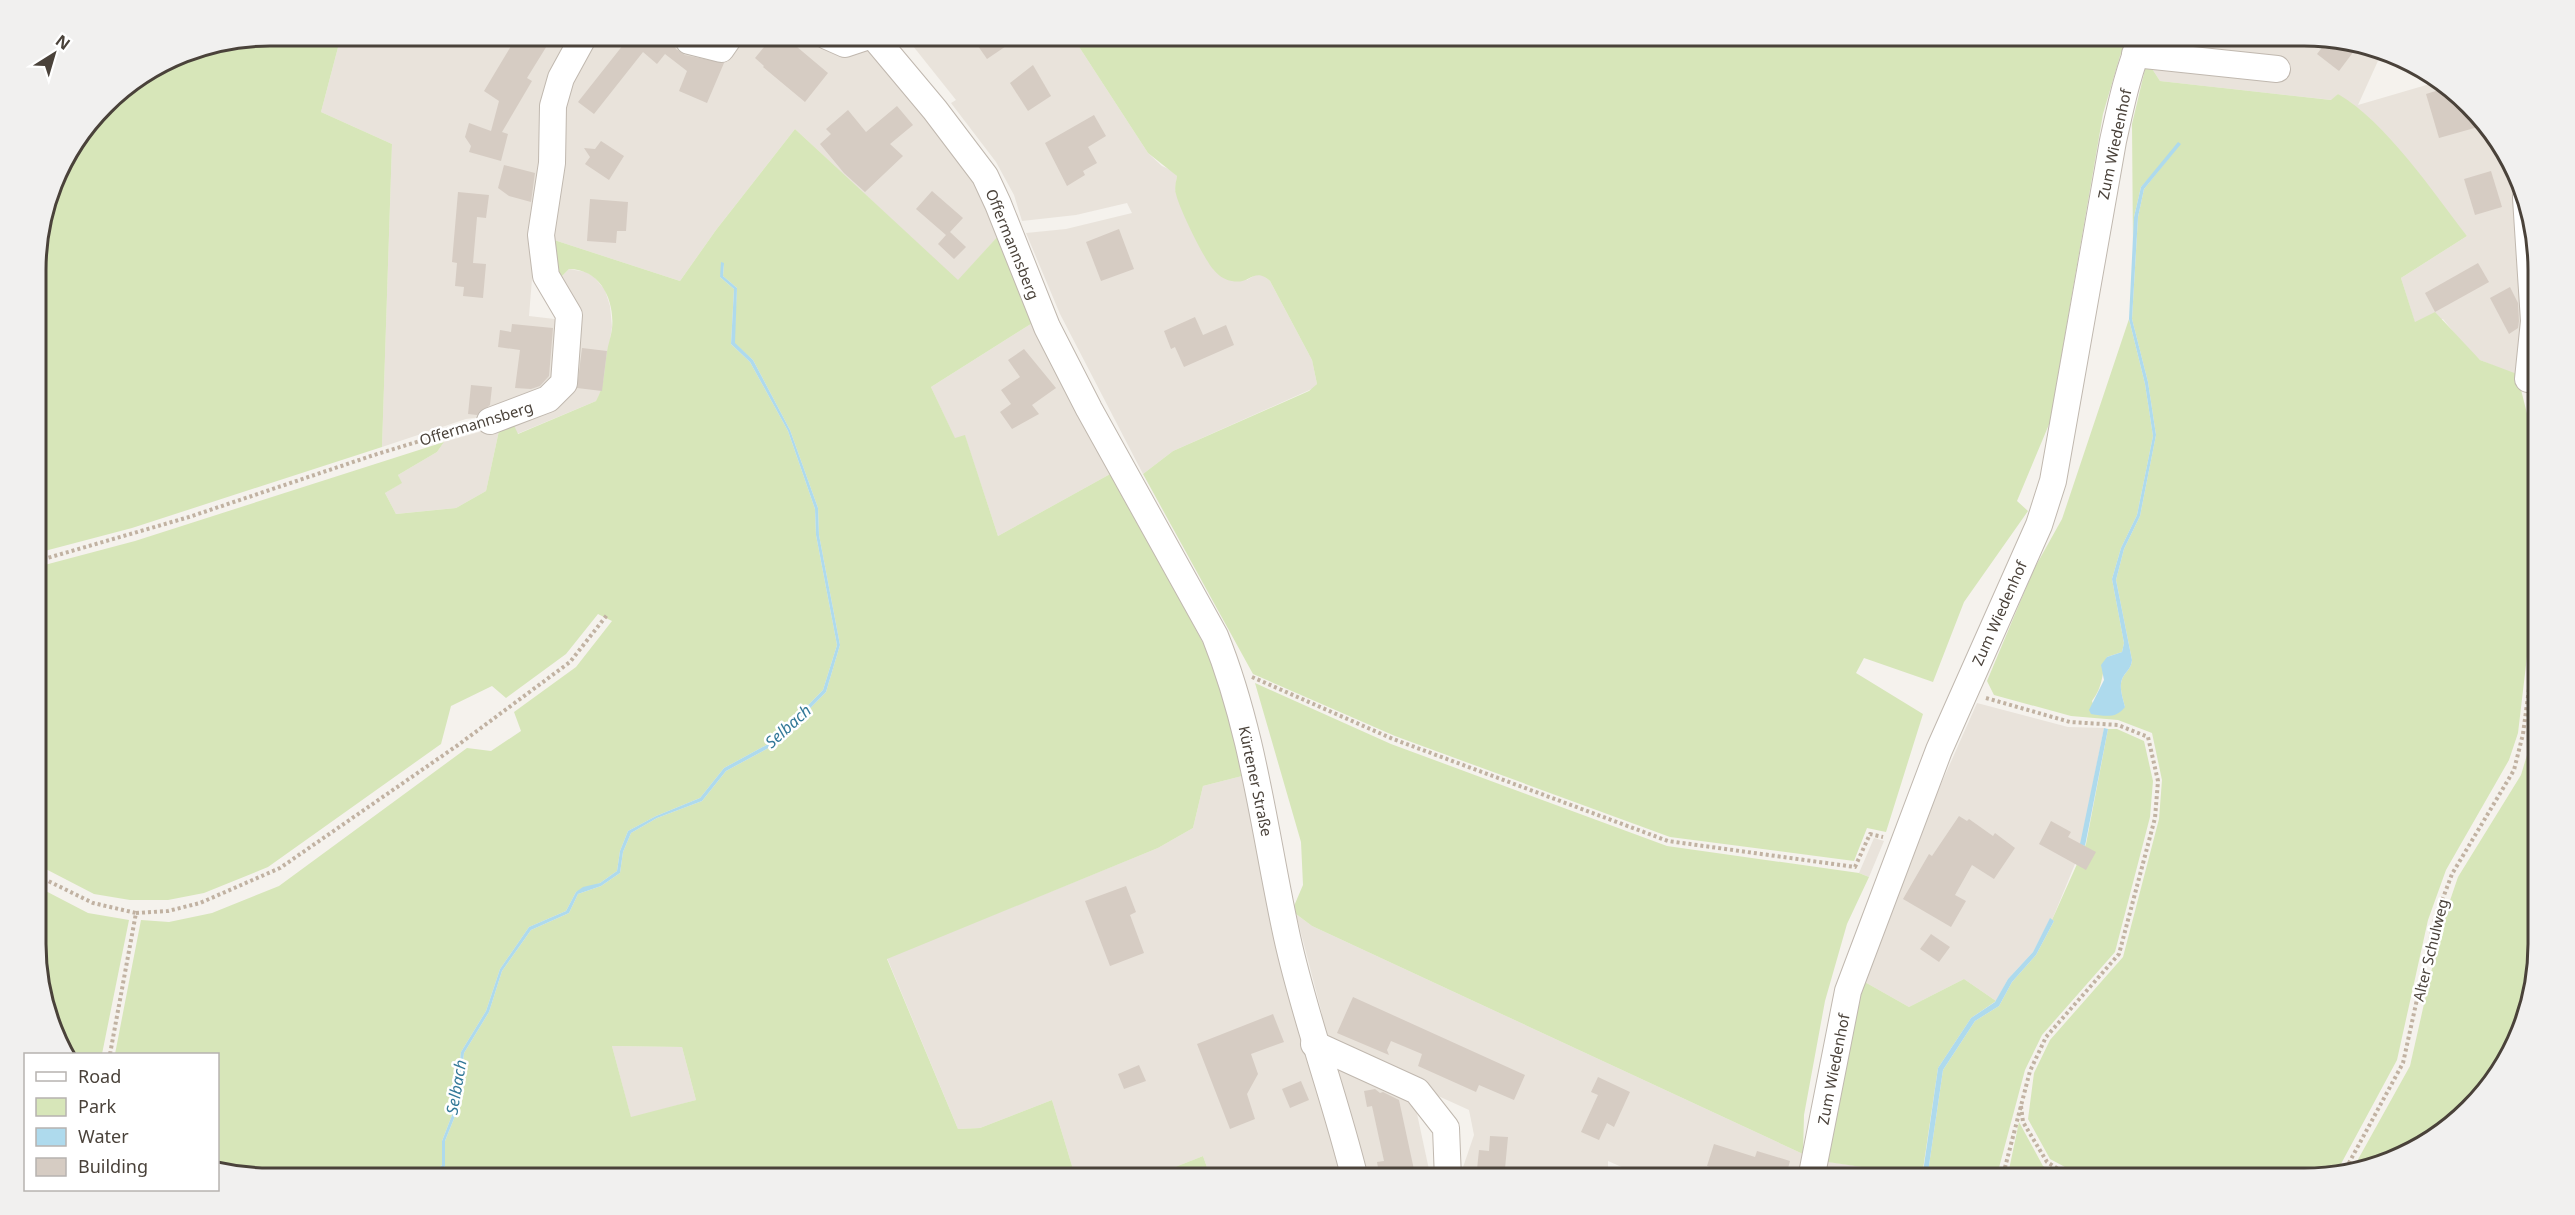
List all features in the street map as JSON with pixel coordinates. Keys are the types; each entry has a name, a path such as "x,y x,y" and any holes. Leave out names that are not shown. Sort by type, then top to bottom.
{"street":[{"name":"Offermannsberg","path":"490,421 548,399 564,383 569,315 546,276 541,236 552,163 553,106 561,78 579,46"},
{"path":"706,46 721,50 724,46"},
{"name":"Offermannsberg","path":"880,46 935,110 985,176 1042,316 1089,409"},
{"name":"Zum Wiedenhof","path":"1813,1168 1848,992 1965,690 2038,525 2054,481 2100,210 2122,97 2139,46"},
{"path":"2145,46 2277,69"},
{"name":"Kürtener Straße","path":"1089,409 1215,636 1227,666 1253,760 1287,938 1314,1044 1343,1133 1351,1168"},
{"path":"1314,1044 1417,1091 1446,1128 1448,1168"}],"path":[{"name":"Offermannsberg","path":"46,558 189,517 374,455 456,429 490,421"},
{"path":"46,880 93,903 136,913 168,911 200,903 280,868 458,745 570,662 607,615"},
{"path":"1227,666 1393,739 1668,841 1856,867 1870,834 1905,842"},
{"path":"1965,690 1995,702 2070,722 2118,724 2148,737 2158,781 2155,818 2119,954 2046,1037 2030,1071 2005,1168"},
{"name":"Alter Schulweg","path":"2348,1164 2403,1063 2434,922 2452,874 2514,770 2523,734 2528,696"},
{"path":"110,1053 136,913"},
{"path":"2021,1105 2024,1122 2047,1162 2057,1168"}],"shaded area":[{"path":"338,46 574,46 538,204 529,316 563,320 556,381 489,416 466,419 382,447 392,144 321,112"},
{"path":"587,46 870,46 978,181 999,235 958,281 795,129 716,230 680,281 548,238 568,81"},
{"path":"913,46 1078,46 1148,153 1177,176 1175,190 1247,280 1257,274 1263,275 1270,281 1312,360 1317,384 1314,388 1173,451 1143,474 1060,314 1026,233 1066,229 1132,213 1127,203 1076,215 1022,221 1014,195 996,162 951,103 956,100"},
{"path":"2154,46 2333,48 2379,59 2358,105 2429,84 2452,102 2491,146 2511,185 2521,213 2524,226 2521,377 2480,360 2466,348 2443,319 2415,323 2401,278 2467,236 2338,94 2332,100 2160,81 2147,61"},
{"path":"569,269 586,272 594,277 605,290 610,306 612,327 602,391 596,401 517,434 512,421 554,403 559,279"},
{"path":"1034,322 1112,473 998,536 965,436 955,439 931,387"},
{"path":"500,426 486,491 456,508 396,514 385,493 401,483 398,475 437,452 444,442"},
{"path":"1977,703 2068,727 2104,728 2081,844 2096,852 2075,864 2052,920 2050,919 2033,952 2008,979 1996,1001 1964,979 1909,1007 1863,981 1918,836"},
{"path":"1246,775 1338,1168 1207,1168 1203,1156 1173,1168 1073,1168 1052,1100 980,1128 958,1129 887,958 1158,848 1193,828 1203,786"},
{"path":"1874,838 1884,841 1869,877 1859,873"},
{"path":"1296,914 1312,926 1803,1154 1800,1168 1624,1168 1608,1161 1608,1168 1463,1168 1474,1135 1469,1110 1326,1045 1319,1019 1322,1014"},
{"path":"612,1046 682,1047 696,1100 631,1118"},
{"path":"1329,1057 1413,1095 1429,1168 1360,1168"},
{"path":"1824,1161 1870,1168 1823,1168"}],"green space":[{"path":"338,46 321,112 392,144 382,447 132,528 46,551 46,271 48,242 58,199 84,146 93,134 112,112 146,84 199,58 242,48"},
{"path":"1078,46 2125,46 2103,114 2050,422 2017,501 2028,511 1964,602 1933,682 1864,658 1856,673 1923,714 1886,832 1867,828 1854,861 1670,837 1395,736 1253,674 1143,474 1173,451 1309,391 1317,384 1312,360 1270,281 1256,275 1238,282 1221,277 1213,269 1198,245 1178,201 1175,190 1177,176 1148,153"},
{"path":"2147,61 2160,81 2331,100 2338,94 2356,106 2408,159 2467,236 2401,278 2415,322 2435,312 2480,360 2517,374 2528,417 2528,648 2518,733 2509,760 2446,870 2428,920 2397,1060 2340,1166 2333,1167 2067,1168 2050,1159 2028,1119 2034,1073 2050,1040 2123,957 2159,819 2162,780 2152,733 2118,720 2071,716 1994,695 1987,681 2034,569 2062,519 2129,319 2145,384 2153,436 2137,515 2121,548 2112,579 2124,643 2122,652 2107,657 2100,685 2092,701 2097,715 2125,707 2121,684 2132,660 2116,580 2124,549 2140,516 2156,435 2148,382 2132,319 2138,217 2144,189 2180,144 2141,187 2134,217 2133,249 2132,124"},
{"path":"795,129 958,280 999,235 1034,322 931,387 955,438 965,435 998,536 1112,473 1209,654 1246,775 1203,786 1193,828 1158,848 887,959 958,1129 980,1128 1052,1100 1073,1168 444,1168 445,1141 457,1111 464,1053 489,1012 502,971 531,930 569,913 578,894 601,886 620,873 623,852 631,833 657,818 702,801 726,771 774,745 826,692 840,645 819,535 818,508 790,430 753,360 734,343 737,288 723,276 724,263 720,277 734,289 731,344 750,362 788,431 815,509 816,535 837,645 823,690 772,742 724,768 700,798 656,816 628,831 620,851 617,871 600,883 576,892 566,911 529,927 500,969 486,1011 461,1052 454,1110 442,1141 442,1165 440,1168 256,1168 219,1162 219,1053 115,1053 141,920 169,922 212,913 279,886 467,748 491,751 521,731 514,712 576,667 612,621 598,614 566,654 506,698 492,686 451,706 441,744 268,867 204,893 168,900 130,900 94,894 46,869 46,565 135,541 444,442 437,452 398,475 402,483 385,493 396,514 456,508 486,491 500,426 512,421 518,434 596,401 601,389 612,329 608,298 604,288 590,274 580,270 569,269 559,279 548,238 680,281 716,230","holes":["612,1046 682,1047 696,1100 631,1117"]},
{"path":"1255,683 1391,744 1667,846 1859,873 1869,877 1847,924 1825,1001 1804,1115 1803,1154 1312,926 1296,914 1294,906 1303,885 1301,842"},
{"path":"2108,729 2117,729 2144,741 2153,781 2150,817 2115,952 2042,1035 2025,1070 1999,1168 1929,1168 1943,1070 1975,1021 1999,1006 2012,982 2036,955 2054,921 2052,920 2086,844"},
{"path":"2528,752 2528,959 2517,1016 2491,1069 2463,1103 2429,1131 2390,1151 2356,1162 2410,1066 2442,924 2458,877 2521,775"},
{"path":"46,891 88,913 129,920 102,1053 75,1053 58,1016 48,973"},
{"path":"1964,979 1996,1001 1971,1018 1938,1068 1923,1168 1868,1168 1828,1162 1863,981 1909,1007"},
{"path":"2019,1122 2043,1166 2046,1168 2009,1168"},
{"path":"1203,1156 1207,1168 1173,1168"}],"water":[{"path":"2178,142 2181,144 2144,189 2138,217 2132,319 2148,382 2156,435 2140,516 2124,549 2116,580 2132,660 2121,684 2125,707 2122,711 2110,716 2091,714 2089,710 2104,680 2101,665 2107,657 2122,652 2124,643 2112,579 2121,548 2137,515 2153,436 2145,384 2129,319 2134,217 2141,187"},
{"name":"Selbach","path":"721,262 724,263 723,276 737,288 735,343 753,360 790,430 818,508 819,535 840,645 826,692 774,745 726,771 702,801 657,818 631,833 623,852 620,873 601,886 578,894 569,913 531,930 502,971 489,1012 464,1053 457,1111 445,1141 445,1166 440,1168 442,1165 442,1141 454,1110 461,1052 486,1011 500,969 529,927 566,911 576,892 583,887 600,883 617,871 620,851 628,831 656,816 700,798 724,768 772,742 823,690 837,645 816,535 815,509 788,431 750,362 731,344 734,289 720,277"},
{"path":"2104,728 2108,729 2085,846 2080,844"},
{"path":"2050,918 2054,921 2036,955 2012,982 1999,1006 1975,1021 1943,1070 1929,1168 1924,1168 1938,1068 1971,1018 1995,1002 2008,979 2033,952"}],"building":[{"path":"511,46 547,46 527,78 532,81 502,132 508,134 501,161 469,152 471,146 465,137 469,123 491,131 499,101 484,91"},
{"path":"622,46 675,46 685,55 724,63 707,103 679,91 687,71 665,54 657,64 643,52 594,114 578,102"},
{"path":"765,46 796,46 828,73 805,102 755,58"},
{"path":"978,46 1006,46 987,59"},
{"path":"2322,47 2353,52 2339,71 2317,54"},
{"path":"1033,65 1051,96 1028,111 1010,83"},
{"path":"2438,90 2463,112 2477,127 2439,138 2426,94"},
{"path":"897,106 913,125 890,144 903,156 865,192 844,173 820,144 831,134 826,129 848,110 866,132"},
{"path":"1094,115 1106,136 1088,147 1097,163 1083,171 1085,175 1067,186 1045,143"},
{"path":"601,141 624,156 609,180 585,164 590,157 584,148 595,149"},
{"path":"504,165 535,173 531,202 509,196 498,188"},
{"path":"2491,171 2502,207 2475,215 2464,179"},
{"path":"932,191 963,218 950,232 966,247 954,259 938,244 946,235 916,209"},
{"path":"458,192 489,195 486,218 477,217 473,263 486,264 483,298 463,296 464,287 455,286 457,263 452,262"},
{"path":"590,199 628,202 626,231 617,231 616,243 587,241"},
{"path":"1119,229 1134,269 1101,281 1086,242"},
{"path":"2478,263 2489,282 2435,312 2425,293"},
{"path":"2510,287 2518,303 2519,321 2518,328 2509,334 2490,298"},
{"path":"1195,317 1203,335 1226,325 1234,345 1184,367 1175,347 1171,349 1164,331"},
{"path":"512,324 553,328 549,376 540,386 531,389 515,388 520,350 498,347 500,330 511,332"},
{"path":"582,348 607,351 602,391 577,388"},
{"path":"1024,349 1056,388 1032,405 1039,414 1012,429 1000,412 1011,404 1001,390 1020,377 1008,360"},
{"path":"471,385 492,387 490,405 477,415 468,414"},
{"path":"1959,816 1967,821 1969,819 1993,836 1995,833 2015,848 1994,879 1972,865 1955,895 1966,901 1951,927 1903,899 1929,854 1932,856"},
{"path":"2051,821 2071,832 2068,837 2096,852 2086,870 2039,844"},
{"path":"1126,886 1136,912 1130,915 1144,953 1110,966 1085,901"},
{"path":"1931,934 1950,947 1939,962 1920,949"},
{"path":"1353,997 1525,1075 1514,1100 1479,1085 1476,1092 1418,1066 1422,1054 1391,1041 1387,1050 1389,1055 1337,1033"},
{"path":"1273,1014 1284,1042 1251,1054 1258,1074 1247,1094 1255,1119 1230,1129 1197,1044"},
{"path":"1139,1065 1146,1081 1124,1089 1118,1074"},
{"path":"1598,1077 1630,1092 1614,1127 1607,1123 1599,1140 1581,1132 1598,1095 1591,1092"},
{"path":"1301,1081 1309,1100 1290,1108 1282,1089"},
{"path":"1375,1089 1399,1100 1414,1168 1378,1168 1377,1162 1384,1161 1372,1106 1367,1107 1364,1091"},
{"path":"1490,1136 1508,1137 1505,1168 1477,1168 1479,1150 1489,1151"},
{"path":"1714,1144 1755,1157 1757,1151 1790,1161 1788,1168 1713,1168 1707,1166"}]}
